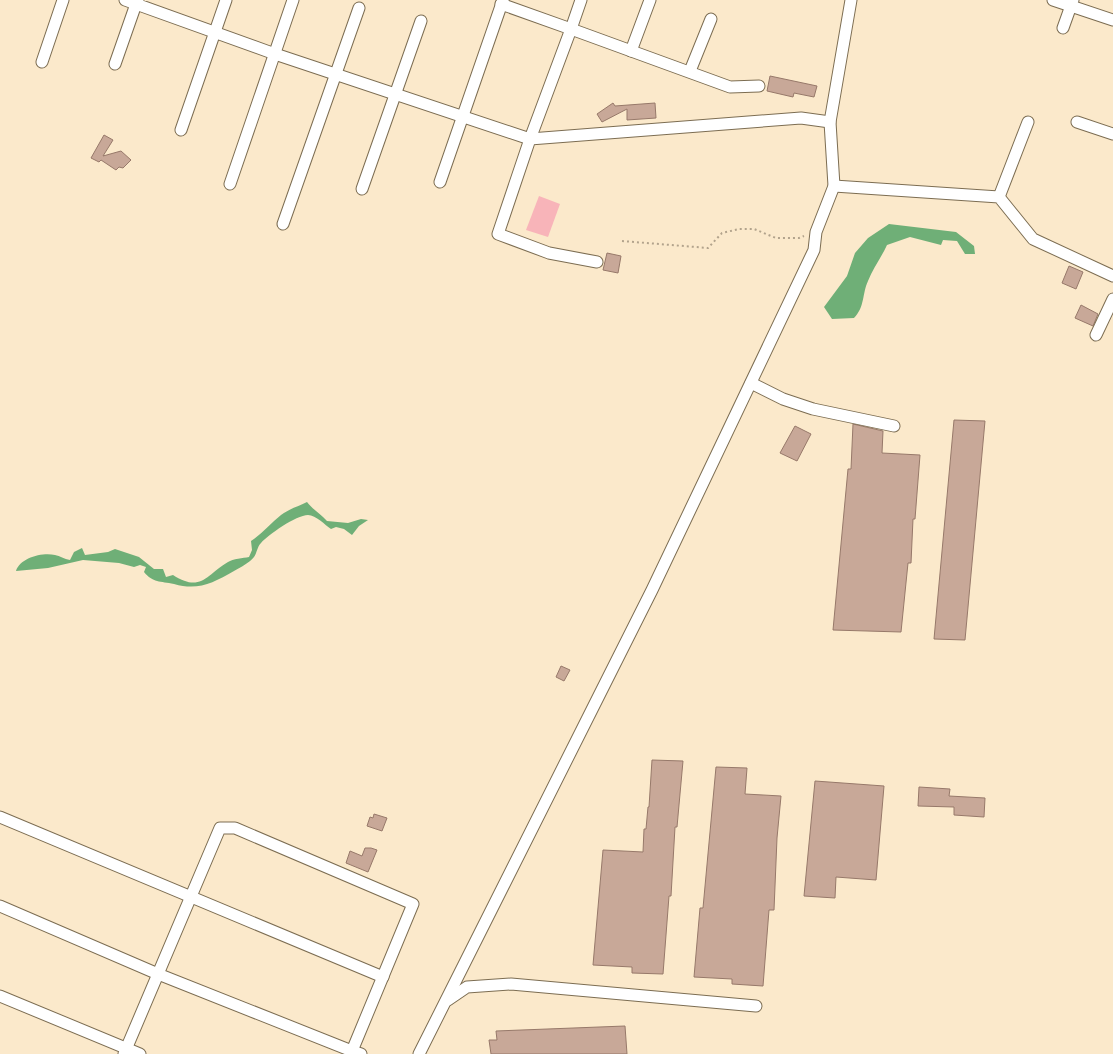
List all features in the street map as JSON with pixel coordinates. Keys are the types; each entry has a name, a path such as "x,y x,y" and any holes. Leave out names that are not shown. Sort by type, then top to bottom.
{"street":[{"path":"42,62 63,0"},
{"path":"125,0 137,2 215,33 275,54 530,139 801,118 830,122"},
{"path":"181,130 226,0"},
{"path":"230,184 294,0"},
{"path":"581,0 530,139 498,234 550,253 597,262"},
{"path":"631,51 650,0"},
{"path":"419,1054 652,590 814,250 816,232 834,186 830,122 851,0"},
{"path":"1053,0 1072,3 1113,20"},
{"path":"115,64 137,2"},
{"path":"440,182 502,2 730,87 759,86"},
{"path":"1064,28 1072,3"},
{"path":"283,224 359,8"},
{"path":"690,71 711,19"},
{"path":"362,189 421,21"},
{"path":"1000,197 1028,122"},
{"path":"1076,122 1113,134"},
{"path":"834,186 1000,197 1033,239 1113,276"},
{"path":"1096,335 1113,299"},
{"path":"751,383 783,399 813,409 894,426"},
{"path":"0,817 191,895 383,977"},
{"path":"0,906 158,974 355,1053 383,977 413,904 235,828 220,828 191,895 158,974 125,1051"},
{"path":"446,1002 467,987 511,984 756,1006"},
{"path":"0,996 125,1051 140,1054"}],"path":[{"path":"622,241 708,248 722,233 739,229 754,229 776,238 799,238 816,232"}],"shaded area":[{"path":"539,196 560,204 548,237 526,230"},
{"path":"889,224 956,232 974,246 975,254 965,254 957,241 943,240 941,245 910,237 887,245 870,276 858,314 854,318 832,319 824,307 847,276 855,253 868,238"},
{"path":"307,502 327,521 348,523 361,519 368,520 359,526 352,535 344,529 336,527 331,529 311,515 297,518 283,526 265,540 260,545 254,557 247,563 205,585 191,587 154,580 147,576 144,572 146,567 140,565 134,567 119,563 83,560 48,568 16,571 18,566 27,559 38,555 50,554 70,560 74,552 82,548 85,555 108,552 115,549 139,557 154,569 163,569 166,577 173,575 182,580 197,582 208,577 230,561 249,557 252,550 251,541 281,515"}],"building":[{"path":"770,76 817,86 814,97 794,93 793,97 767,91"},
{"path":"613,103 615,106 655,103 656,118 627,120 627,109 602,122 597,114"},
{"path":"104,135 113,140 103,156 121,151 131,160 123,168 119,167 116,170 101,160 99,162 91,158"},
{"path":"607,253 621,256 618,273 603,270"},
{"path":"1069,266 1083,272 1076,289 1062,283"},
{"path":"1081,305 1098,314 1093,326 1075,318"},
{"path":"954,420 985,421 965,640 934,639"},
{"path":"853,424 883,431 882,453 920,455 915,519 913,519 911,563 908,563 901,632 833,630 848,469 851,469"},
{"path":"795,426 811,434 797,461 780,453"},
{"path":"561,666 570,670 564,681 556,677"},
{"path":"652,760 683,761 677,827 675,827 671,896 669,896 663,974 632,973 632,967 593,965 603,850 643,852 644,829 646,829 649,807"},
{"path":"716,767 747,768 745,794 781,796 777,838 774,910 769,910 763,986 732,984 732,979 694,977 700,908 703,908"},
{"path":"815,781 884,786 876,880 836,877 835,898 804,896"},
{"path":"919,787 950,789 949,796 985,798 984,817 954,815 954,807 918,806"},
{"path":"374,814 387,818 382,831 367,826 370,817 373,818"},
{"path":"365,848 377,850 368,872 346,863 350,851 362,856"},
{"path":"625,1026 627,1054 491,1054 489,1040 497,1040 496,1031"}]}
